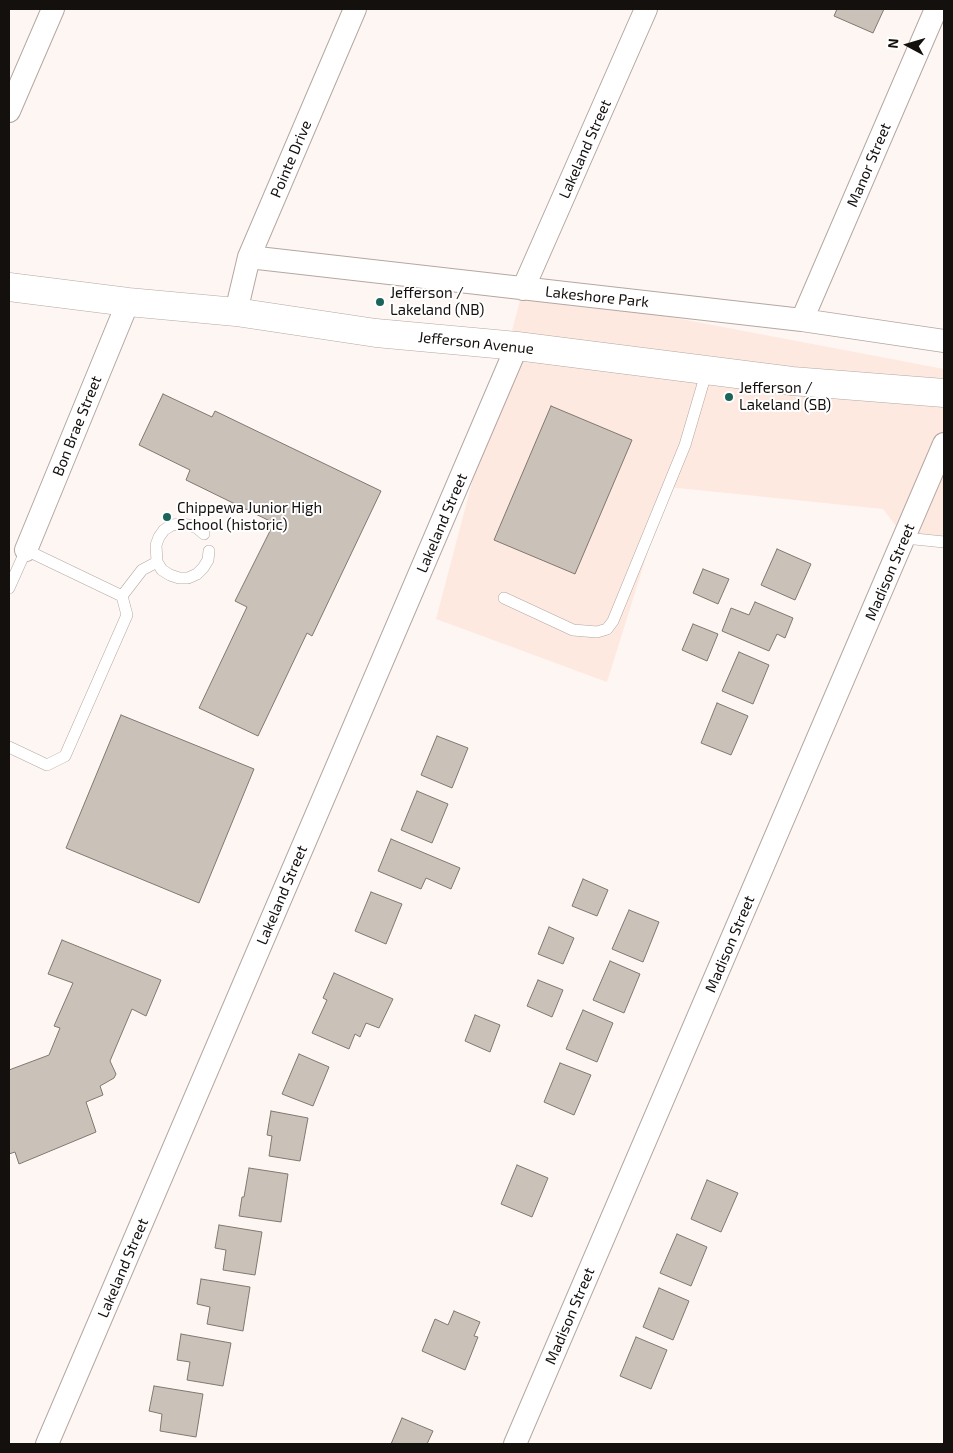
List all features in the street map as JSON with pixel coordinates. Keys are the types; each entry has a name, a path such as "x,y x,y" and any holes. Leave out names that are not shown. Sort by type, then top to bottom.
{"main road":[{"name":"Jefferson Avenue","path":"9,287 128,302 236,312 376,333 517,346 792,381 944,393"}],"street":[{"path":"9,111 53,9"},
{"name":"Pointe Drive","path":"236,312 249,257 355,9"},
{"name":"Lakeland Street","path":"523,289 646,9"},
{"name":"Manor Street","path":"802,320 936,9"},
{"name":"Lakeshore Park","path":"249,257 802,320 944,341"},
{"name":"Bon Brae Street","path":"26,550 128,302"},
{"name":"Lakeland Street","path":"47,1444 517,346"},
{"name":"Madison Street","path":"515,1444 944,444"}],"lane":[{"path":"504,598 573,630 597,632 607,629 613,620 686,445 707,370"},
{"path":"204,534 189,524 172,526 164,530 156,545 157,562 162,570 170,576 188,578 197,574 203,568 208,560 209,551"},
{"path":"905,538 944,542"},
{"path":"9,586 26,550 122,596 127,615 65,756 47,764 9,747"},
{"path":"122,596 142,570 157,562"}],"shaded area":[{"path":"523,289 944,369 944,541 905,538 883,509 668,487 607,682 436,619"}],"building":[{"path":"837,9 884,9 873,33 834,16"},
{"path":"163,394 212,417 215,411 381,491 312,636 307,633 258,736 199,708 247,607 235,601 274,523 186,480 190,470 139,445"},
{"path":"551,406 632,440 575,574 494,540"},
{"path":"777,549 811,564 795,600 761,585"},
{"path":"703,569 729,579 718,604 693,593"},
{"path":"755,602 793,618 785,638 777,634 769,651 722,631 731,608 749,615"},
{"path":"693,624 718,634 707,661 682,650"},
{"path":"739,652 769,665 753,704 722,691"},
{"path":"717,703 748,716 731,755 701,743"},
{"path":"121,715 254,769 199,903 66,848"},
{"path":"437,736 468,748 452,788 421,775"},
{"path":"417,791 448,804 432,843 401,830"},
{"path":"391,839 460,868 451,889 426,878 421,889 378,871"},
{"path":"583,879 608,890 597,916 572,906"},
{"path":"371,892 402,904 386,944 355,931"},
{"path":"629,910 659,922 643,962 612,949"},
{"path":"549,927 574,938 563,964 538,954"},
{"path":"62,940 161,980 146,1016 132,1009 110,1061 116,1074 114,1078 100,1086 103,1095 86,1102 96,1132 19,1164 15,1152 9,1154 9,1070 49,1055 60,1028 54,1026 73,983 48,974"},
{"path":"610,961 640,974 624,1013 593,1000"},
{"path":"334,973 393,999 379,1028 366,1023 360,1037 355,1034 349,1049 312,1033 327,1000 323,998"},
{"path":"538,980 563,990 552,1017 527,1006"},
{"path":"583,1010 613,1023 597,1062 566,1049"},
{"path":"475,1015 500,1025 490,1052 465,1041"},
{"path":"299,1054 329,1067 313,1106 282,1094"},
{"path":"560,1063 591,1075 574,1115 544,1102"},
{"path":"271,1111 308,1118 300,1161 269,1156 272,1136 267,1135"},
{"path":"517,1165 548,1178 532,1217 501,1204"},
{"path":"249,1168 288,1174 281,1222 239,1216"},
{"path":"707,1180 738,1193 721,1232 691,1219"},
{"path":"219,1225 262,1232 255,1275 223,1270 226,1250 215,1248"},
{"path":"677,1234 707,1247 691,1286 660,1273"},
{"path":"201,1279 250,1287 243,1331 207,1324 210,1307 197,1304"},
{"path":"659,1288 689,1301 673,1340 643,1327"},
{"path":"454,1311 480,1322 474,1336 478,1337 465,1370 422,1351 435,1319 448,1325"},
{"path":"181,1334 231,1343 223,1386 187,1380 190,1362 177,1360"},
{"path":"636,1337 667,1350 651,1389 620,1376"},
{"path":"154,1386 203,1394 196,1437 160,1431 162,1414 149,1411"},
{"path":"402,1418 433,1431 427,1444 391,1444"}],"place":[{"name":"Jefferson / Lakeland (NB)","path":"380,302"},
{"name":"Jefferson / Lakeland (SB)","path":"729,397"},
{"name":"Chippewa Junior High School (historic)","path":"167,517"}]}
